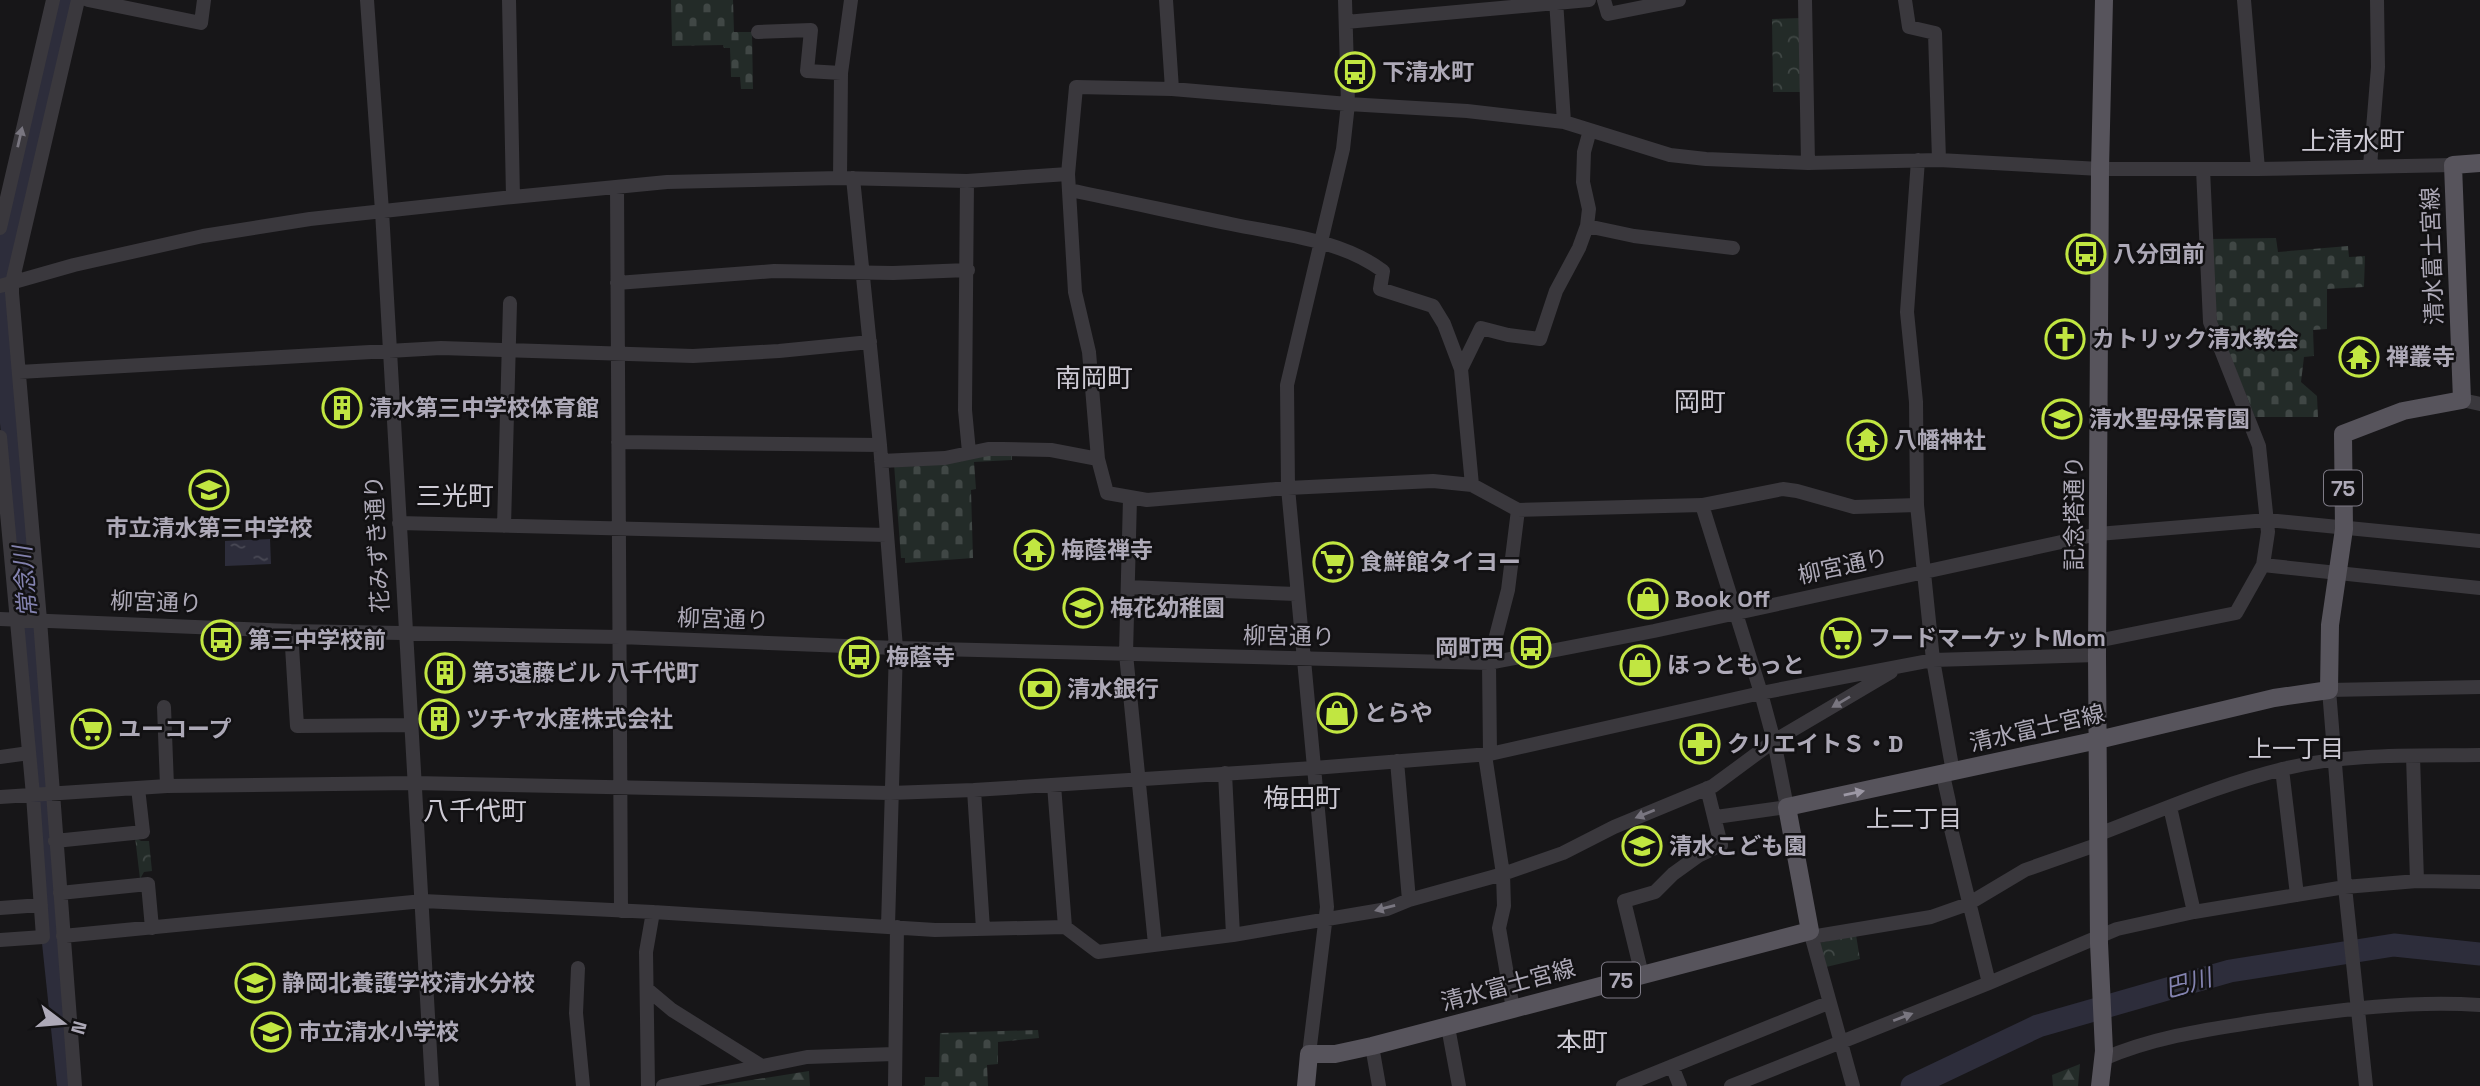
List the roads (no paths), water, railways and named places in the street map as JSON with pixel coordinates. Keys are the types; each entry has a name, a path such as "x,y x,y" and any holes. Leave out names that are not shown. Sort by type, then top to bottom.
{"main road":[{"name":"記念塔通り","path":"2100,1086 2103,1055 2099,939 2097,648 2100,169 2104,0"},
{"name":"清水富士宮線","path":"2462,400 2453,165 2480,163"},
{"name":"75","path":"2329,690 2330,625 2344,529 2343,434 2403,411 2462,400"},
{"name":"清水富士宮線","path":"1787,807 1948,774 2274,698 2329,690"},
{"path":"1787,807 1810,934"},
{"name":"清水富士宮線","path":"1309,1054 1335,1054 1371,1046 1810,934"},
{"path":"1306,1086 1309,1054"}],"street":[{"path":"0,228 5,180 53,0"},
{"path":"75,1086 19,372 6,284 78,0"},
{"path":"88,0 201,23 204,0"},
{"name":"花みずき通り","path":"367,0 382,211 432,1086"},
{"path":"509,0 513,197"},
{"path":"851,0 841,73 847,178 863,273 896,648 890,793 895,1086"},
{"path":"1166,0 1172,89"},
{"path":"1309,1054 1326,920 1288,488 1287,385 1343,149 1348,104 1345,0"},
{"path":"1346,22 1589,0"},
{"path":"1604,0 1608,14 1679,0"},
{"path":"1805,0 1808,163"},
{"path":"1905,0 1909,27 1935,33 1939,160"},
{"path":"2244,0 2258,169"},
{"path":"2370,166 2378,67 2377,0"},
{"path":"1556,2 1564,122"},
{"path":"758,32 811,30 807,71 841,73"},
{"path":"1917,505 1854,507 1783,489 1702,505 1518,510 1472,485 1433,481 1288,488 1147,500 1107,493 1098,459 1093,376 1075,292 1069,182 1076,87 1172,89 1467,111 1564,122 1670,155 1706,159 1808,163 1939,160 2100,169 2453,165"},
{"path":"1461,369 1480,328 1540,339 1556,291 1579,248 1587,226 1589,209 1583,181 1584,152 1590,130"},
{"path":"1917,160 1907,312 1916,402 1917,505 1948,774 1951,829 1989,983"},
{"path":"0,797 167,786 414,783 890,793 1054,785 1487,754 1761,694 1933,660 2097,648 2235,614 2263,565 2269,532 2259,446 2210,322 2203,169"},
{"path":"6,284 74,265 204,236 310,219 667,182 847,178 1069,182 1235,225 1292,234 1320,242 1367,259 1383,271 1380,289 1433,306 1444,324 1461,369 1472,485"},
{"path":"967,181 965,410 969,453"},
{"path":"617,187 621,911"},
{"path":"1587,226 1634,236 1734,248"},
{"path":"617,283 764,271 863,273 968,270"},
{"path":"504,526 510,303"},
{"path":"19,372 440,348 693,356 870,342"},
{"path":"2462,400 2480,404"},
{"path":"0,437 4,522 18,620 43,937 0,940"},
{"path":"618,442 880,445"},
{"path":"881,461 945,458 988,449 1032,449 1098,459"},
{"path":"1130,498 1126,654 1155,944"},
{"path":"1702,505 1761,694 1774,741 1787,807 1716,817"},
{"path":"1513,1009 1499,928 1504,906 1503,874 1487,754 1489,663 1508,590 1518,510"},
{"name":"柳宮通り","path":"18,620 291,631 619,637 896,648 1489,663 1654,631 2098,534 2267,520 2480,541"},
{"path":"399,523 887,535"},
{"path":"2263,565 2480,587"},
{"path":"1128,587 1296,594"},
{"path":"0,619 18,620"},
{"path":"291,631 297,726 410,725"},
{"path":"63,936 423,901 935,930 1065,927 1098,952 1233,935 1387,909 1563,853 1614,827 1707,789 1774,741 1899,667"},
{"path":"2366,1086 2329,690 2480,687"},
{"path":"164,707 167,786"},
{"path":"0,757 30,754"},
{"path":"1853,1086 1810,934 1910,922 1968,904 2025,870 2170,807 2282,769 2336,760 2480,755"},
{"path":"2413,756 2417,881"},
{"path":"1397,761 1409,900"},
{"path":"2282,769 2297,895"},
{"path":"1225,773 1233,935"},
{"path":"1054,785 1065,927"},
{"path":"55,841 143,832 138,788"},
{"path":"1642,975 1624,901 1655,892 1673,874 1698,856 1721,845 1707,789"},
{"path":"974,790 982,929"},
{"path":"2170,807 2194,912"},
{"path":"1731,1086 1841,1044 2099,939 2117,929 2194,912 2297,895 2417,881 2480,883"},
{"path":"60,893 148,884 152,928"},
{"path":"0,908 41,905"},
{"path":"648,1086 646,952 653,912"},
{"path":"578,968 576,1013 583,1086"},
{"path":"647,989 672,1010 760,1065"},
{"path":"2103,1055 2162,1038 2357,1003 2436,1002 2480,1005"},
{"path":"1623,1086 1828,1003"},
{"path":"1448,1027 1459,1086"},
{"path":"1371,1046 1379,1086"},
{"path":"663,1086 807,1057 894,1054"},
{"path":"1672,1066 1680,1086"}],"water":[{"path":"270,539 271,564 225,566 225,541"}],"waterway":[{"name":"常念川","path":"65,0 3,266 4,340 35,681 43,832 68,1082"},
{"name":"巴川","path":"1912,1086 2038,1026 2230,971 2394,945 2480,954"}],"place":[{"name":"下清水町","path":"1355,72"},
{"name":"八分団前","path":"2086,254"},
{"name":"カトリック清水教会","path":"2065,339"},
{"name":"禅叢寺","path":"2359,357"},
{"name":"清水第三中学校体育館","path":"342,408"},
{"name":"清水聖母保育園","path":"2062,419"},
{"name":"八幡神社","path":"1867,440"},
{"name":"市立清水第三中学校","path":"209,490"},
{"name":"梅蔭禅寺","path":"1034,550"},
{"name":"食鮮館タイヨー","path":"1333,562"},
{"name":"Book Off","path":"1648,599"},
{"name":"梅花幼稚園","path":"1083,608"},
{"name":"フードマーケットMom","path":"1841,638"},
{"name":"第三中学校前","path":"221,640"},
{"name":"岡町西","path":"1531,648"},
{"name":"梅蔭寺","path":"859,657"},
{"name":"ほっともっと","path":"1640,665"},
{"name":"第3遠藤ビル 八千代町","path":"445,673"},
{"name":"清水銀行","path":"1040,689"},
{"name":"とらや","path":"1337,713"},
{"name":"ツチヤ水産株式会社","path":"439,719"},
{"name":"ユーコープ","path":"91,729"},
{"name":"クリエイトＳ・D","path":"1700,744"},
{"name":"清水こども園","path":"1642,846"},
{"name":"静岡北養護学校清水分校","path":"255,983"},
{"name":"市立清水小学校","path":"271,1032"}],"district":[{"name":"上清水町","path":"2353,141"},
{"name":"南岡町","path":"1094,378"},
{"name":"岡町","path":"1700,402"},
{"name":"三光町","path":"455,496"},
{"name":"上一丁目","path":"2296,748"},
{"name":"梅田町","path":"1302,798"},
{"name":"八千代町","path":"475,811"},
{"name":"上二丁目","path":"1914,818"},
{"name":"本町","path":"1582,1042"}]}
